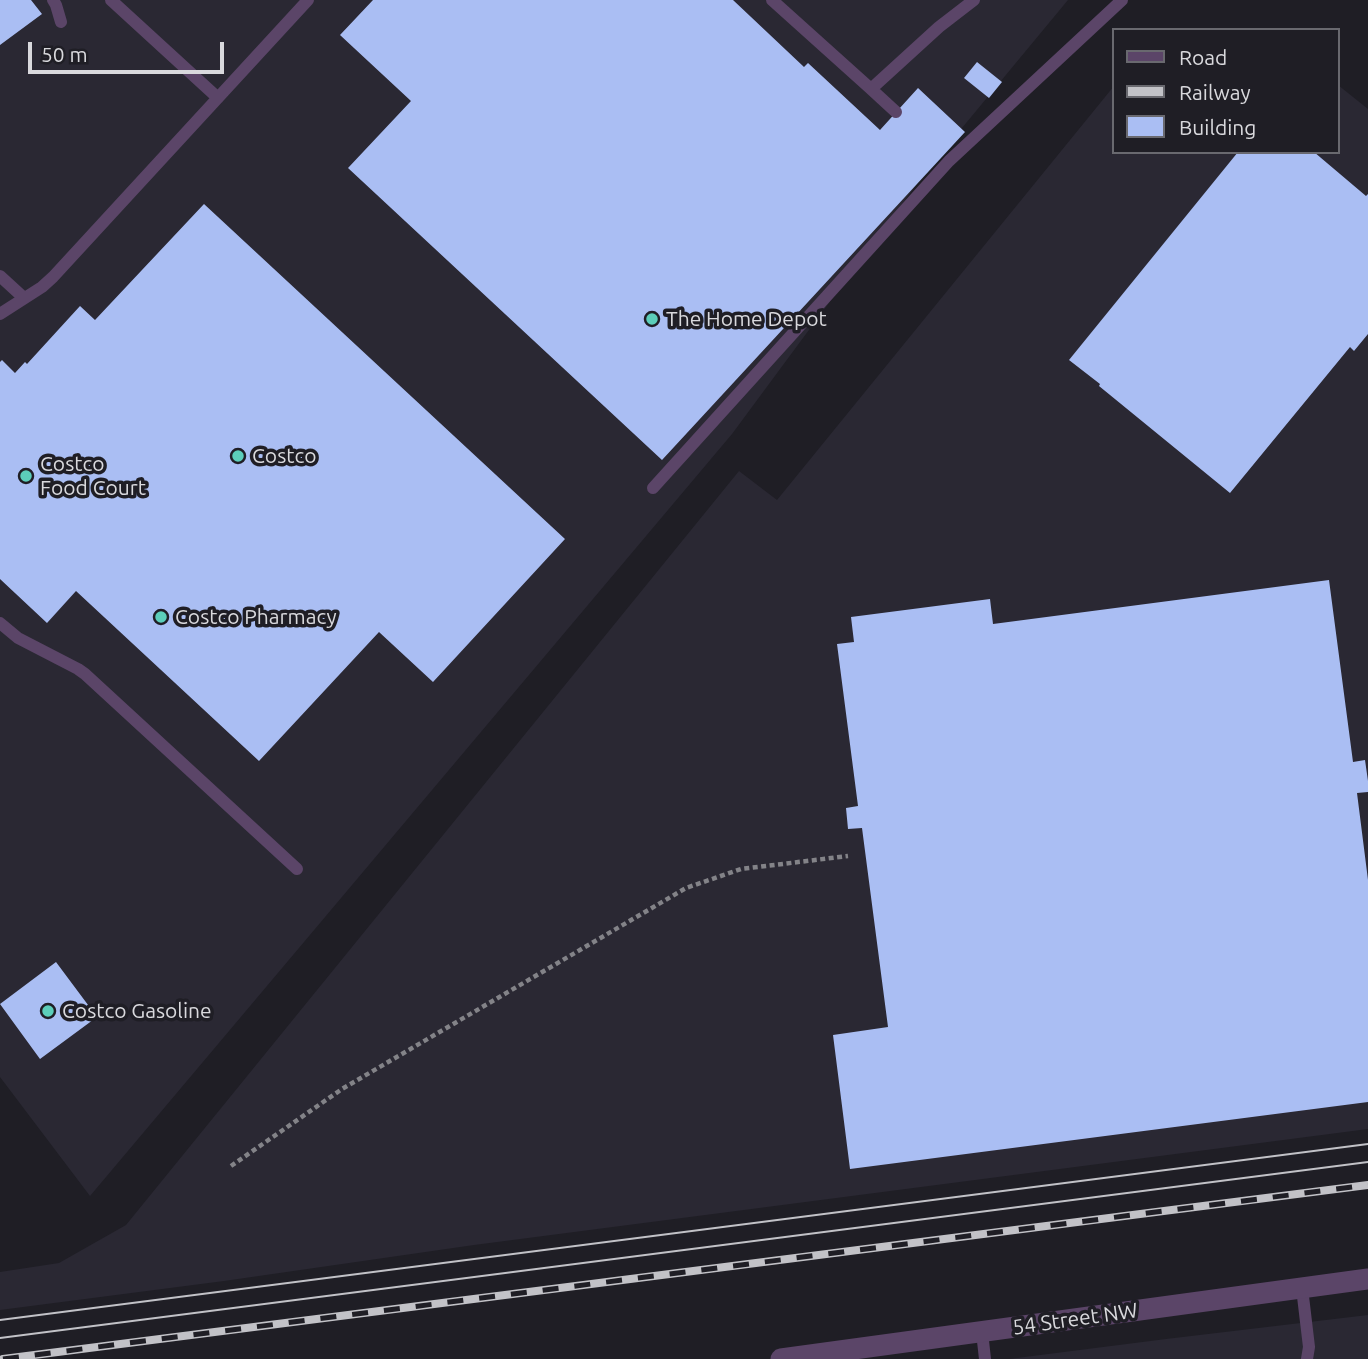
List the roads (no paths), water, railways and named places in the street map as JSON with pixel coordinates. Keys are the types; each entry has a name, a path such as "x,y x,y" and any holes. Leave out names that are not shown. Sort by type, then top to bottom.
{"street":[{"name":"54 Street NW","path":"781,1359 1368,1279"}],"lane":[{"path":"53,0 61,22"},
{"path":"111,0 218,98"},
{"path":"0,314 53,277 308,0"},
{"path":"772,0 897,112"},
{"path":"872,89 939,27 974,0"},
{"path":"653,488 946,158 1122,0"},
{"path":"0,276 24,298"},
{"path":"0,623 18,638 78,668 298,869"},
{"path":"1302,1287 1310,1348 1307,1359"},
{"path":"982,1332 985,1359"}],"tram line":[{"path":"0,1320 1368,1144"},
{"path":"0,1338 1368,1162"}],"railway":[{"path":"3,1359 1368,1185"}],"place":[{"name":"The Home Depot","path":"652,319"},
{"name":"Costco","path":"238,456"},
{"name":"Costco Food Court","path":"26,476"},
{"name":"Costco Pharmacy","path":"161,617"},
{"name":"Costco Gasoline","path":"48,1011"}]}
